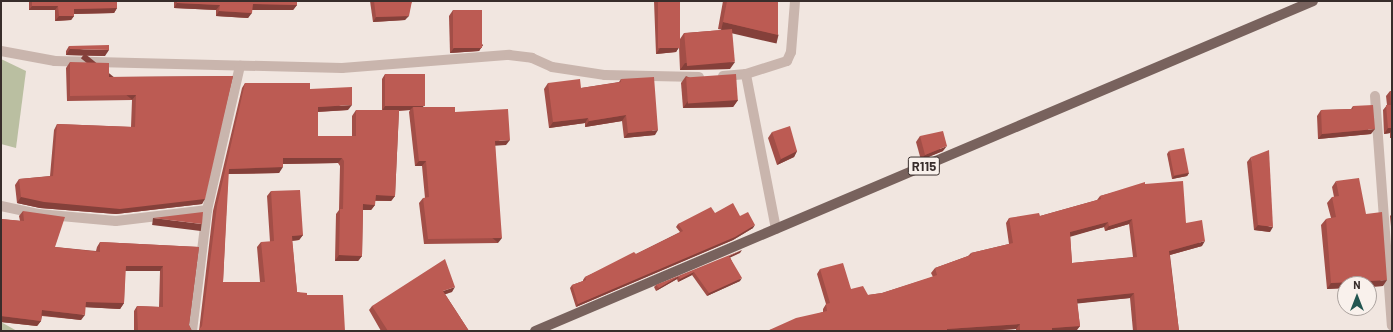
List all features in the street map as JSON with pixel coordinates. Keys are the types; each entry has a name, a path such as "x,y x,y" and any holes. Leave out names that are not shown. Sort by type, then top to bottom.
{"main road":[{"name":"R115","path":"535,331 1313,1"}],"street":[{"path":"1,51 55,61 342,68 509,55 532,58 552,67 605,75 708,77 746,74 787,61 791,52 795,1"},
{"path":"192,331 206,210 240,66"},
{"path":"746,74 776,229"},
{"path":"1375,96 1392,325"},
{"path":"1,206 39,214 116,221 206,210"}],"green space":[{"path":"1,59 26,71 16,148 1,144"},
{"path":"1,322 17,331 1,331"}],"building":[{"path":"32,1 117,1 117,8 74,9 74,16 59,16 58,6 32,6"},
{"path":"177,1 297,1 297,5 253,4 252,13 219,11 220,5 177,3"},
{"path":"374,1 412,1 409,16 376,17"},
{"path":"658,1 680,1 680,48 658,48"},
{"path":"727,1 778,1 778,35 723,22"},
{"path":"453,10 482,10 482,48 453,48"},
{"path":"732,29 735,62 687,66 684,33"},
{"path":"109,45 109,50 70,49 69,46"},
{"path":"70,62 109,63 109,77 233,76 205,199 120,209 44,202 21,197 19,179 53,176 57,124 135,127 136,95 70,96"},
{"path":"385,74 425,74 425,106 385,106"},
{"path":"736,74 738,100 688,103 686,77"},
{"path":"654,77 658,130 628,133 626,115 589,121 588,118 553,122 548,83 580,79 581,88 621,82 621,79"},
{"path":"245,83 310,83 310,89 352,87 352,105 318,107 318,136 356,136 356,110 399,110 395,196 376,195 375,205 363,204 362,256 339,255 340,209 343,209 344,161 342,158 283,158 283,167 229,169 223,282 265,282 261,242 274,241 271,191 300,190 303,235 292,236 297,292 307,293 307,295 343,295 345,331 198,331 202,326 217,206"},
{"path":"1390,91 1392,91 1392,128 1388,128 1386,105 1391,105"},
{"path":"1373,105 1375,129 1322,134 1321,110 1353,109 1353,106"},
{"path":"413,107 455,107 455,112 508,109 510,140 495,141 502,238 428,239 423,198 429,197 426,161 419,161"},
{"path":"790,126 797,151 781,159 772,132"},
{"path":"943,131 947,146 925,155 920,136"},
{"path":"1184,148 1189,173 1174,175 1169,151"},
{"path":"1269,150 1273,227 1258,225 1251,157"},
{"path":"1359,178 1366,214 1382,212 1387,280 1377,281 1377,276 1337,276 1337,283 1331,283 1326,219 1336,217 1332,197 1339,196 1336,181"},
{"path":"1183,181 1186,223 1202,220 1205,241 1169,251 1179,331 1137,331 1134,293 1077,299 1080,326 1052,328 1052,331 1020,331 1020,324 947,329 947,331 767,331 796,318 827,311 826,304 830,303 820,269 843,263 851,289 863,286 868,295 882,293 937,275 935,268 971,255 971,253 1013,243 1009,218 1039,213 1040,216 1101,199 1100,196 1145,182 1145,184","holes":["1132,219 1137,257 1072,263 1070,232 1108,222 1109,226"]},
{"path":"733,203 740,216 748,212 755,225 735,237 578,304 572,285 586,280 585,277 634,252 636,254 683,231 678,224 711,207 715,213"},
{"path":"23,211 65,217 55,247 100,252 100,242 199,247 189,325 192,331 138,331 137,306 163,307 163,266 126,266 124,303 86,302 85,315 42,310 41,321 1,316 1,219 24,221"},
{"path":"203,212 202,224 153,218"},
{"path":"742,250 729,256 742,278 709,293 694,272 680,279 679,276 659,288 656,285"},
{"path":"445,259 455,287 443,291 469,331 388,331 372,306"}]}
